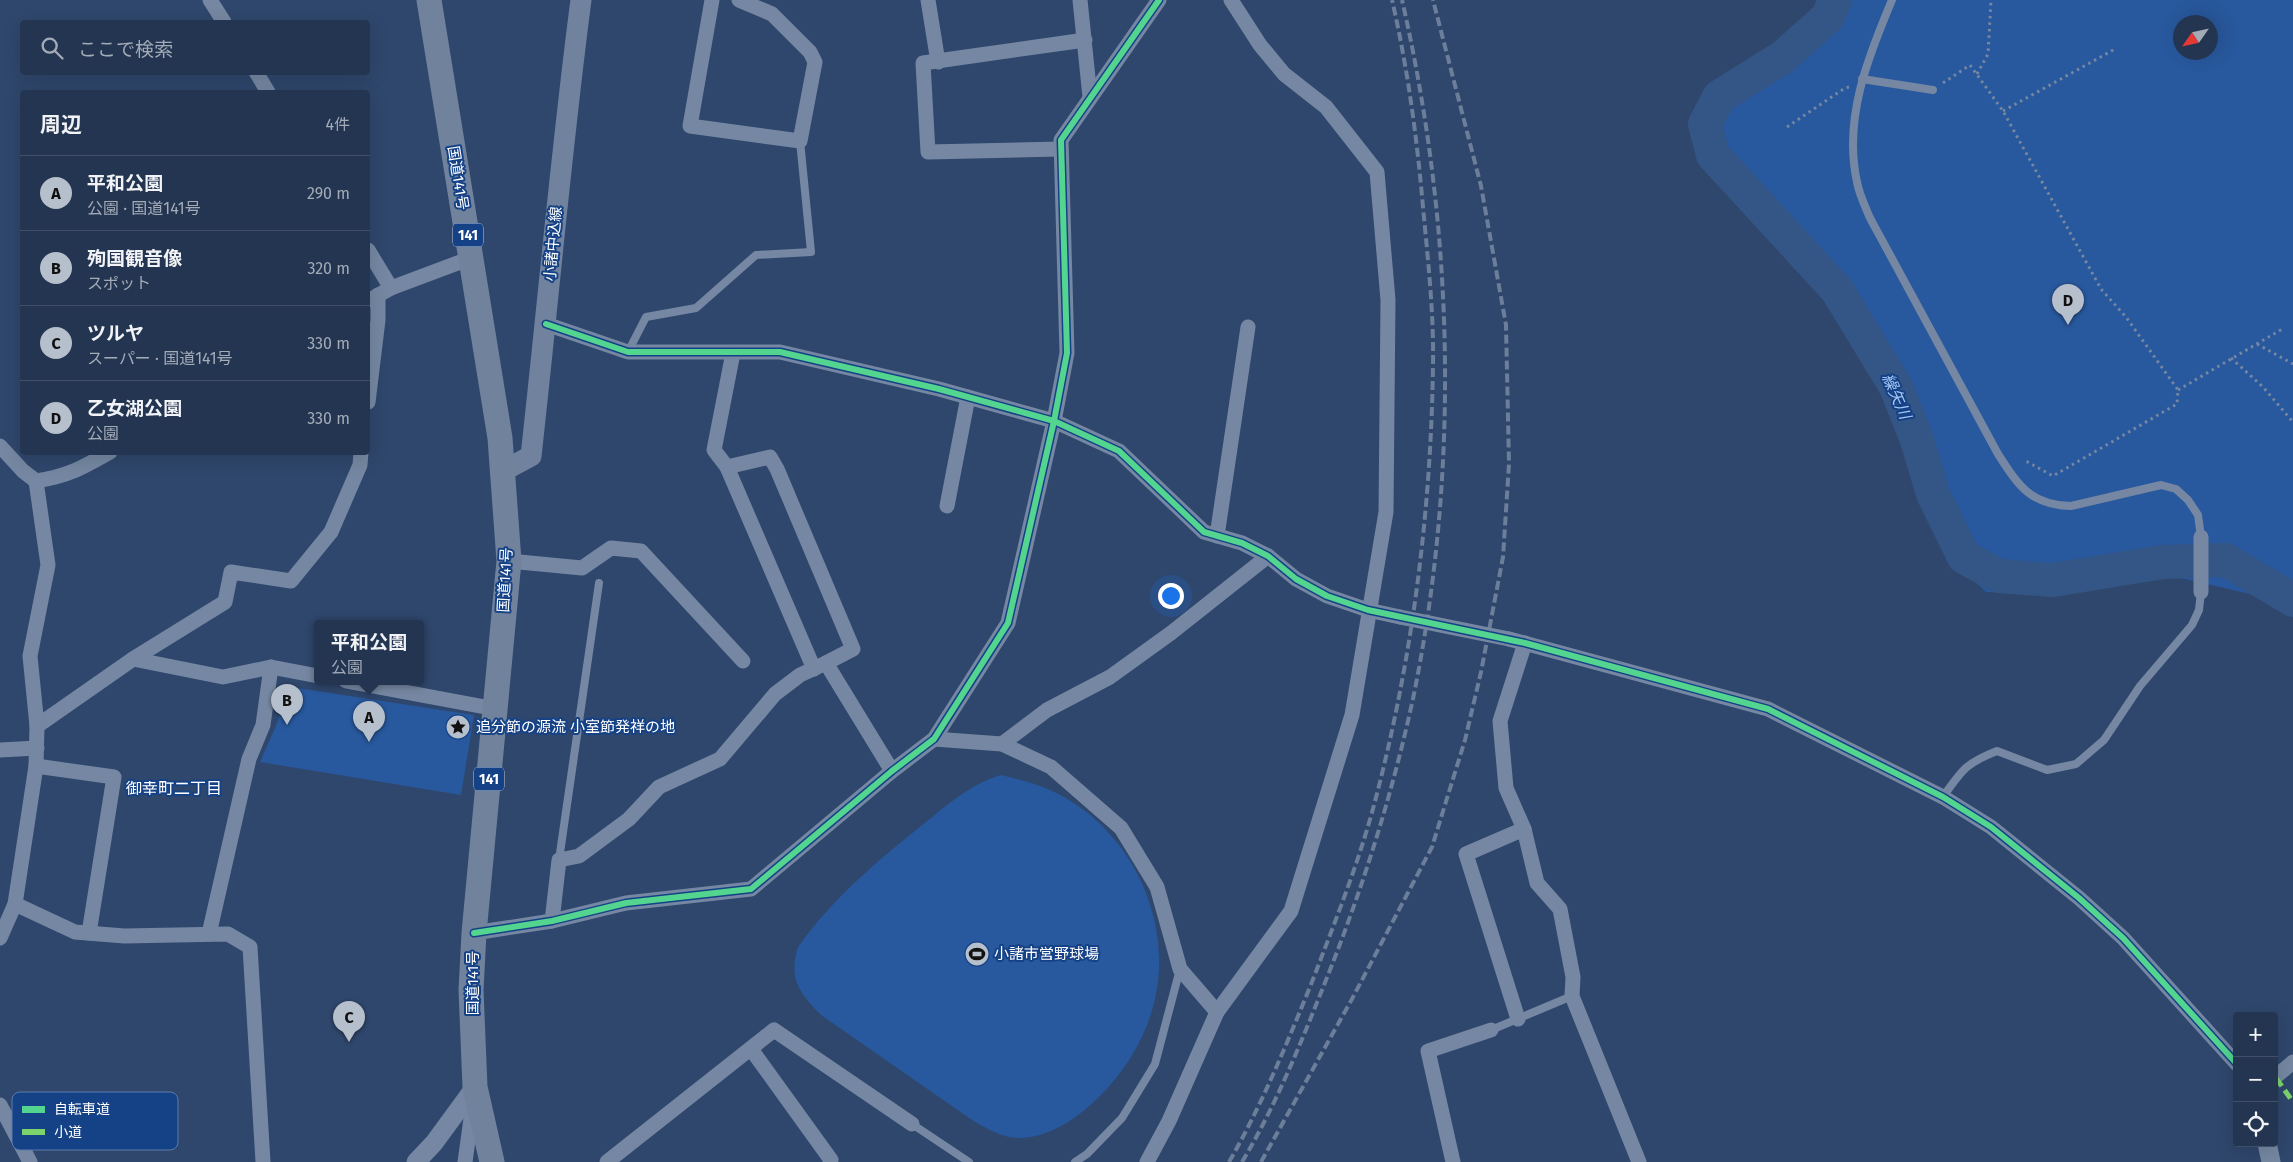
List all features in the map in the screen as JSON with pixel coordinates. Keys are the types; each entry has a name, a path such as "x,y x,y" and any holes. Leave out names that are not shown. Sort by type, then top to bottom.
{"highway":[{"name":"国道141号","path":"429,0 472,258 503,471 508,561 496,709 474,933 471,990 475,1087 492,1162"}],"main road":[{"name":"小諸中込線","path":"503,471 531,456 546,324 565,120 581,0"}],"street":[{"path":"210,0 223,20"},
{"path":"712,0 690,126 800,141 815,62 810,52 772,14 739,0"},
{"path":"928,0 938,62"},
{"path":"1080,0 1090,97"},
{"path":"474,933 552,921 626,903 751,889 892,771 934,739 1008,623 1054,421 1067,353 1061,140 1159,0"},
{"path":"1147,1162 1169,1120 1217,1012 1291,911 1352,716 1368,610 1386,512 1389,401 1388,300 1377,172 1326,107 1284,74 1260,44 1231,0"},
{"path":"1061,149 928,152 923,63 1085,40"},
{"path":"258,75 267,90"},
{"path":"370,258 379,295 370,386"},
{"path":"379,295 472,258"},
{"path":"546,324 628,352 780,352 968,397 1054,421 1120,451 1204,532 1242,543 1268,556 1303,584 1327,596 1368,610 1525,643 1768,709 1943,797 1991,827 2094,911 2123,938 2233,1060"},
{"path":"1217,536 1248,327"},
{"path":"733,353 714,450 727,467 820,666 892,771"},
{"path":"947,506 968,397"},
{"path":"0,446 23,471 36,481 48,565 30,656 37,726 36,766 15,904 0,938"},
{"path":"36,481 62,477 81,469 105,455"},
{"path":"37,726 133,659 225,602 231,572 291,581 331,532 360,465 361,455"},
{"path":"552,921 559,860 579,856 586,851 629,819 660,787 720,759 775,694 800,675 853,649 777,468 770,458 727,467"},
{"path":"2201,537 2201,592"},
{"path":"508,561 582,568 610,548 641,551 743,661"},
{"path":"1002,744 1047,710 1110,677 1171,633 1268,556"},
{"path":"1525,643 1500,721 1506,788 1524,829 1537,883 1560,909 1573,977 1572,996 1639,1162"},
{"path":"133,659 224,677 271,667 314,675"},
{"path":"210,934 249,759 263,725 271,667"},
{"path":"367,685 496,709"},
{"path":"934,739 1002,744 1051,767 1120,828 1158,887 1180,969 1217,1012"},
{"path":"0,750 37,748"},
{"path":"36,766 114,777 89,933"},
{"path":"1518,1019 1466,854 1524,829"},
{"path":"15,904 75,932 124,936 228,934 250,947 262,1162"},
{"path":"607,1162 774,1030 912,1124"},
{"path":"1453,1162 1428,1051 1491,1030"},
{"path":"751,1048 831,1160 830,1162"},
{"path":"2278,1075 2293,1062"},
{"path":"416,1162 434,1143 475,1087"},
{"path":"465,1162 475,1087"},
{"path":"0,1105 12,1128"},
{"path":"2268,1147 2271,1162"},
{"path":"24,1150 30,1162"}],"lane":[{"path":"1892,0 1860,88 1855,115 1853,154 1857,183 1870,218 1998,454 2018,486 2037,498 2057,506 2071,506 2161,485 2176,489 2188,500 2198,514 2201,537"},
{"path":"1862,79 1933,90"},
{"path":"628,352 646,317 696,308 756,256 811,252 800,141"},
{"path":"559,860 599,583"},
{"path":"1943,797 1958,775 1974,761 1997,751 2047,770 2076,764 2104,740 2140,686 2192,625 2199,610 2201,592"},
{"path":"1075,1162 1087,1154 1122,1118 1155,1064 1180,969"},
{"path":"1491,1030 1572,996"},
{"path":"912,1124 969,1162"}],"path":[{"path":"1977,74 1988,54 1991,0"},
{"path":"2003,111 2115,49"},
{"path":"1933,90 1970,64 2003,111 2102,289 2126,317 2178,390 2177,404 2053,476 2024,460"},
{"path":"1787,127 1845,88 1860,88"},
{"path":"2178,390 2284,328"},
{"path":"2256,344 2293,364"},
{"path":"2231,358 2263,388 2293,422"}],"shaded area":[{"path":"1821,0 2293,0 2293,614 2267,598 2168,575 2048,593 1986,592 1950,558 1880,382 1804,267 1709,170 1691,131 1703,107 1723,78 1781,39 1820,8"},
{"path":"284,686 474,715 461,795 260,762 278,721"},
{"name":"小諸市営野球場","path":"1001,775 1055,792 1087,812 1109,833 1127,856 1142,882 1152,910 1158,939 1159,969 1155,999 1147,1026 1127,1064 1110,1086 1074,1118 1054,1130 1032,1137 1021,1138 1002,1135 972,1120 821,1015 801,992 794,968 798,947 811,929 871,867 959,796 979,784"}],"waterway":[{"name":"繰矢川","path":"1835,0 1828,17 1783,57 1719,97 1705,124 1713,155 1837,290 1896,387 1917,440 1933,494 1964,557 1999,576 2053,580 2163,562 2226,560 2293,600"}],"railway":[{"path":"1229,1162 1274,1074 1312,982 1361,850 1374,805 1399,697 1417,587 1428,476 1433,365 1432,323 1428,259 1414,123 1407,73 1392,0"},
{"path":"1242,1162 1279,1092 1300,1043 1330,970 1367,868 1388,799 1406,729 1429,608 1439,521 1444,434 1445,347 1441,259 1432,172 1419,86 1402,0"},
{"path":"1261,1162 1352,999 1432,847 1465,740 1481,672 1503,557 1509,464 1506,325 1481,186 1433,0"}],"marked path":[{"path":"2278,1081 2293,1102"}],"cycle path":[{"path":"474,933 552,921 626,903 751,889 892,771 934,739 1008,623 1054,421 1067,353 1061,140 1159,0"},
{"path":"546,324 628,352 780,352 939,389 1054,421 1119,451 1204,532 1242,543 1268,556 1296,579 1327,596 1368,610 1525,643 1768,709 1943,797 1991,827 2079,898 2123,938 2233,1060"}],"place":[{"name":"乙女湖公園","path":"2068,325"},
{"name":"殉国観音像","path":"287,725"},
{"name":"追分節の源流 小室節発祥の地","path":"458,727"},
{"name":"平和公園","path":"369,742"},
{"name":"小諸市営野球場","path":"977,954"},
{"name":"ツルヤ","path":"349,1042"}],"district":[{"name":"御幸町二丁目","path":"174,788"}]}
